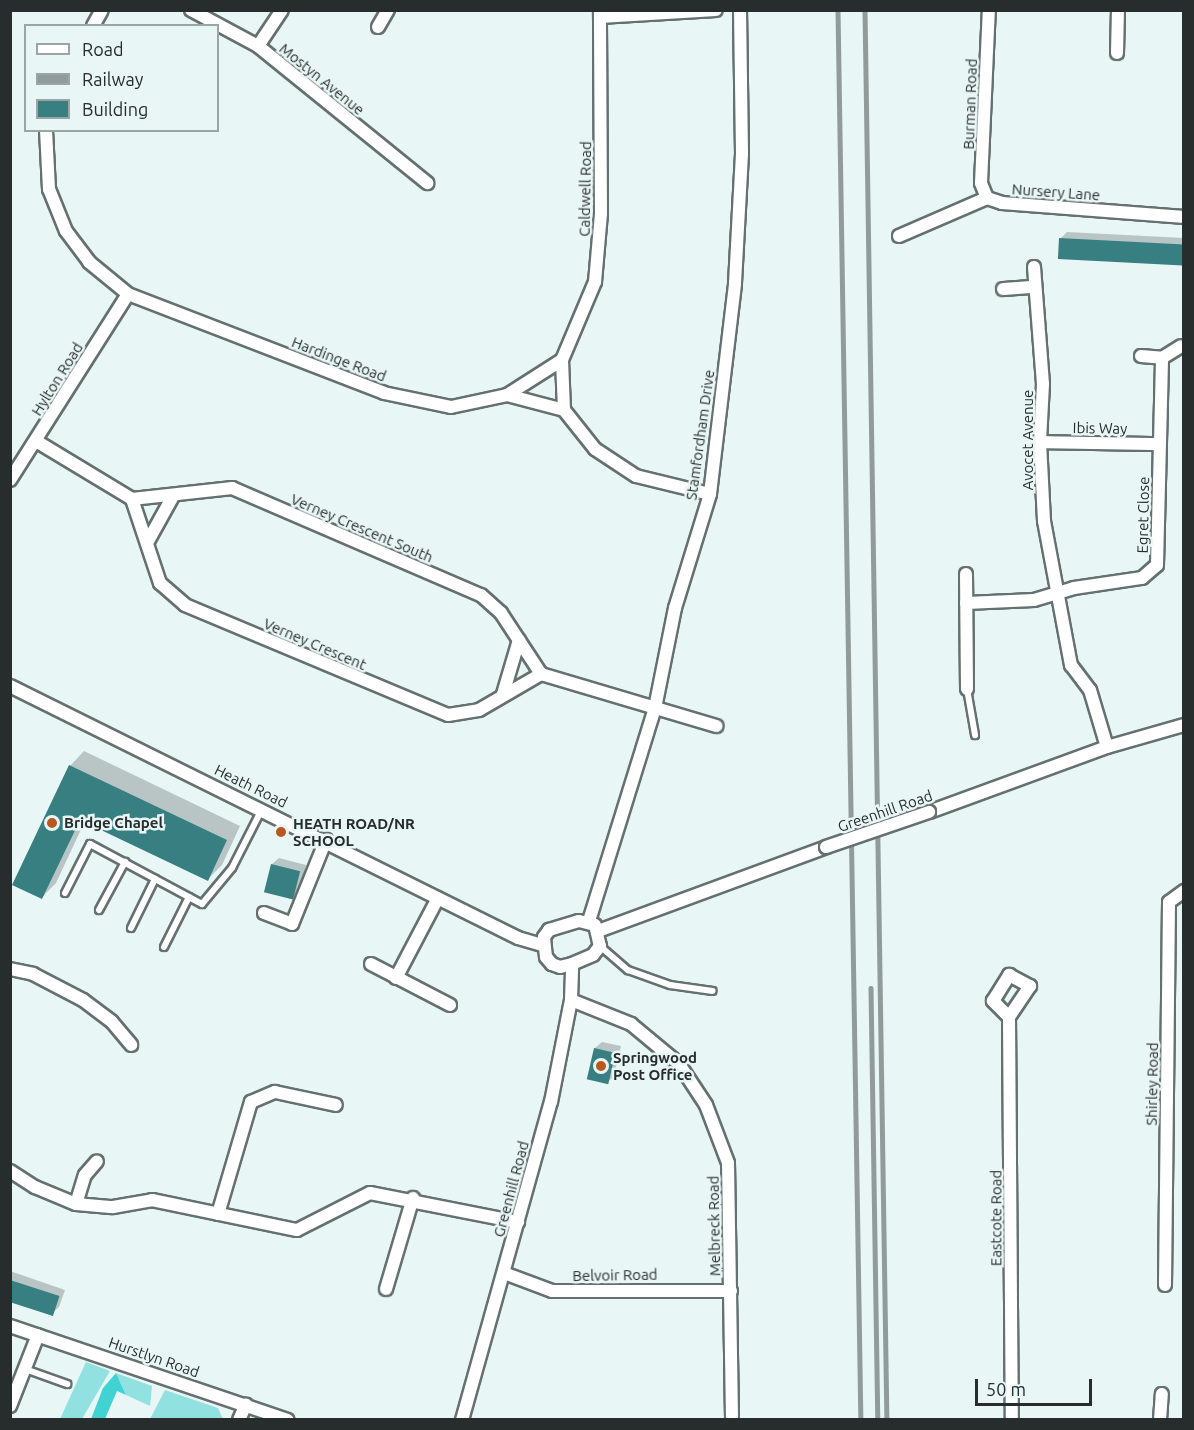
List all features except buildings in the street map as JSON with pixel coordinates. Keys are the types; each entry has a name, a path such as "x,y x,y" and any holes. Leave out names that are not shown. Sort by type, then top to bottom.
{"street":[{"path":"94,24 102,10"},
{"name":"Mostyn Avenue","path":"191,10 217,24"},
{"path":"258,46 282,10"},
{"path":"378,27 388,10"},
{"path":"600,14 716,10"},
{"name":"Stamfordham Drive","path":"589,921 655,708 675,608 710,494 735,271 742,153 740,10"},
{"name":"Burman Road","path":"987,198 981,183 988,10"},
{"path":"1117,53 1118,10"},
{"name":"Caldwell Road","path":"564,410 562,360 595,282 601,214 600,14"},
{"name":"Mostyn Avenue","path":"219,25 258,46 427,183"},
{"name":"Hardinge Road","path":"46,132 49,189 66,231 89,262 128,294 384,393 451,407 507,395 564,410"},
{"path":"899,236 987,198"},
{"name":"Nursery Lane","path":"987,198 1002,203 1184,217"},
{"name":"Avocet Avenue","path":"1034,267 1043,384 1040,442 1044,521 1071,665 1090,690 1107,747"},
{"path":"1003,289 1035,286"},
{"name":"Hylton Road","path":"10,480 128,294"},
{"path":"1141,356 1162,358 1181,346"},
{"name":"Egret Close","path":"1056,593 1143,578 1157,565 1162,358"},
{"path":"507,395 562,360"},
{"path":"564,410 595,449 636,476 710,494"},
{"path":"36,441 132,499"},
{"name":"Ibis Way","path":"1040,442 1160,444"},
{"name":"Verney Crescent South","path":"132,499 232,488 481,595 501,613 541,674"},
{"path":"147,543 174,496"},
{"name":"Verney Crescent","path":"132,499 160,583 196,610 448,715 479,710 541,674"},
{"path":"966,574 967,689"},
{"path":"966,603 1034,600 1056,593"},
{"path":"503,694 519,640"},
{"path":"541,674 716,726"},
{"name":"Heath Road","path":"10,686 262,808 518,938 543,945"},
{"name":"Greenhill Road","path":"598,931 1107,747 1184,725"},
{"path":"264,913 292,924 326,840"},
{"name":"Shirley Road","path":"1165,1285 1169,902 1184,891"},
{"path":"396,978 438,898"},
{"path":"589,921 598,931 600,946 593,955 560,967 552,964 543,945 549,930 589,921"},
{"path":"371,964 450,1005"},
{"name":"Greenhill Road","path":"462,1419 551,1102 571,999 572,964"},
{"path":"10,969 33,974 82,1000 112,1022 131,1045"},
{"name":"Melbreck Road","path":"571,999 631,1024 679,1064 706,1105 728,1163 732,1419"},
{"name":"Eastcote Road","path":"1009,1017 1012,1419"},
{"path":"218,1214 251,1102 274,1092 336,1105"},
{"path":"76,1204 85,1175 97,1161"},
{"path":"10,1171 35,1187 76,1204 113,1207 152,1200 297,1230 370,1193 413,1198 518,1222"},
{"path":"386,1289 413,1198"},
{"name":"Belvoir Road","path":"504,1273 552,1291 731,1290"},
{"name":"Hurstlyn Road","path":"10,1326 288,1419"},
{"path":"10,1406 38,1335"},
{"path":"1160,1419 1161,1394"},
{"path":"238,1419 246,1404"}],"lane":[{"path":"967,689 975,735"},
{"path":"65,893 90,844 202,904 232,868 262,808"},
{"path":"99,910 125,862"},
{"path":"131,928 155,879"},
{"path":"164,947 189,897"},
{"path":"600,946 628,970 670,985 713,991"},
{"path":"25,1369 67,1384"}],"shaded area":[{"path":"86,1362 110,1371 82,1419 60,1419"},
{"path":"116,1373 152,1386 150,1406 126,1395"},
{"path":"116,1373 126,1395 117,1391 105,1419 91,1419 103,1388"},
{"path":"165,1390 218,1408 223,1419 150,1419"}],"railway":[{"path":"838,10 861,1420"},
{"path":"865,10 887,1420"},
{"path":"871,988 878,1420"}],"place":[{"name":"Bridge Chapel","path":"52,823"},
{"name":"HEATH ROAD/NR SCHOOL","path":"281,832"},
{"name":"Springwood Post Office","path":"601,1066"}]}
